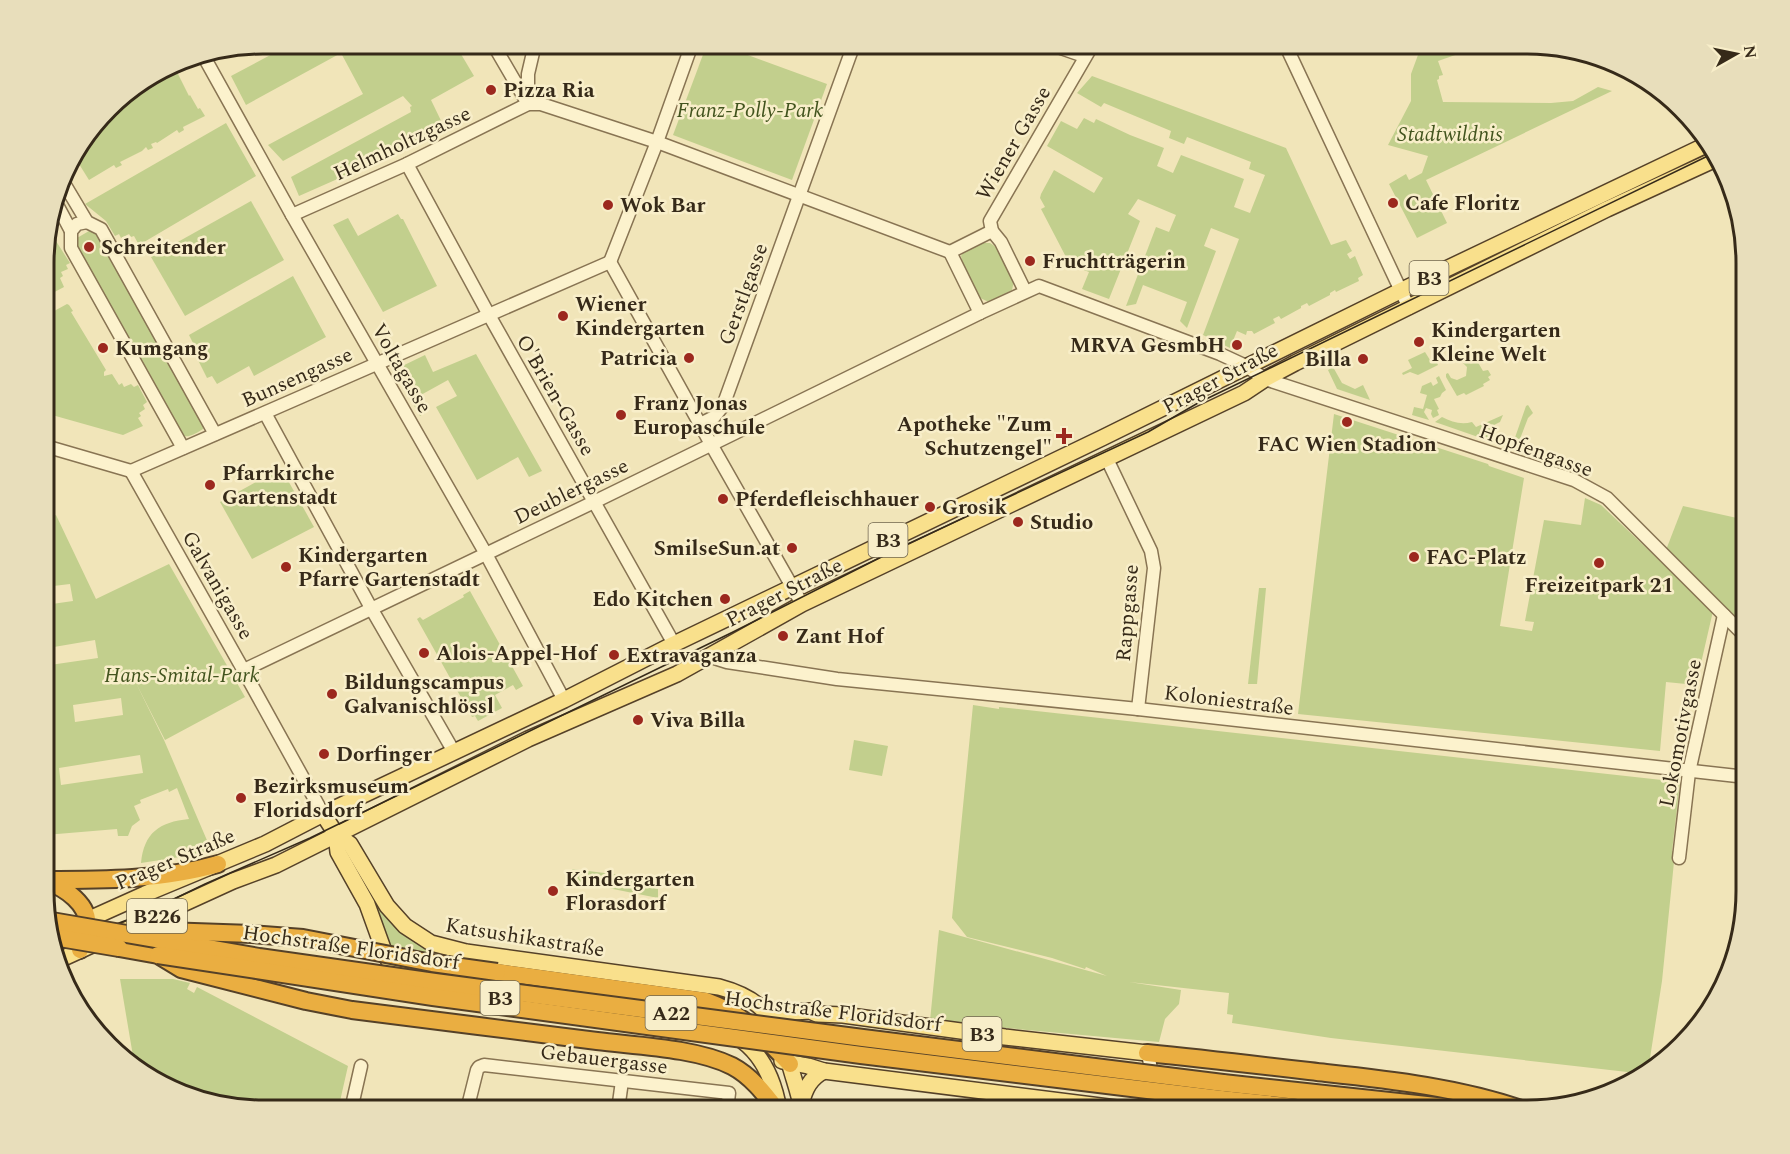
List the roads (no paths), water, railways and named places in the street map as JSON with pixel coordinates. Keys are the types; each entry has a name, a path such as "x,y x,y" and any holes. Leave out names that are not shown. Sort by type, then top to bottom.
{"highway":[{"path":"54,881 162,875 198,870 218,864"},
{"path":"54,885 74,896 86,916 87,926 80,950"},
{"name":"Hochstraße Floridsdorf","path":"57,922 259,957 863,1038 1222,1091"},
{"path":"121,934 165,931 279,935 432,963 706,1001 740,1016 774,1045 790,1064"},
{"name":"Hochstraße Floridsdorf","path":"59,938 433,997 861,1055 1222,1091"},
{"path":"158,955 181,969 306,1001 352,1010 704,1056 743,1072 769,1100"},
{"path":"1147,1053 1377,1079 1452,1091 1489,1100"},
{"name":"A22","path":"1222,1091 1341,1100"},
{"name":"A22","path":"1222,1091 1271,1100"}],"main road":[{"name":"Prager Straße","path":"58,933 265,844 1400,291 1701,148"},
{"name":"Prager Straße","path":"65,957 222,886 276,865 528,739 677,674 802,604 1248,392 1265,379 1607,209 1709,162"},
{"path":"1102,438 1107,459"},
{"path":"674,644 697,650 708,656"},
{"name":"B3","path":"323,814 336,834 338,852 367,904 389,963 399,974 413,982 440,990 704,1025 724,1031 752,1048 770,1074 777,1100"},
{"name":"Katsushikastraße","path":"336,834 350,844 395,916 412,932 431,943 466,952 719,987 741,994 763,1009 773,1020 774,1045"},
{"name":"B3","path":"763,1009 810,1011 817,1014 843,1015 1147,1053"},
{"name":"B3","path":"770,1074 774,1045 795,1022 817,1014"},
{"path":"752,1048 774,1045"},
{"path":"800,1100 790,1064 825,1071 1053,1100"},
{"path":"804,1100 807,1086 813,1078 825,1071"}],"street":[{"path":"499,54 528,104"},
{"path":"528,104 528,74 533,54"},
{"path":"688,54 610,262 802,604"},
{"name":"Gerstlgasse","path":"700,424 714,417 723,406 850,54"},
{"path":"1078,54 1084,56"},
{"path":"1290,54 1409,308"},
{"name":"Wiener Gasse","path":"992,231 990,221 1084,56"},
{"name":"Voltagasse","path":"207,62 486,554 564,700"},
{"path":"528,104 541,104 657,142 950,252 980,313"},
{"name":"Helmholtzgasse","path":"292,215 407,164 528,104"},
{"name":"O'Brien-Gasse","path":"407,164 674,644"},
{"path":"68,189 87,222 101,229 215,434"},
{"path":"61,210 71,231 71,248 183,448"},
{"path":"71,231 77,224 87,222"},
{"path":"950,252 992,231 1001,242 1025,291"},
{"name":"Bunsengasse","path":"131,471 610,262"},
{"name":"Hopfengasse","path":"1025,291 1040,286 1220,354 1246,366 1265,379 1574,480 1607,498 1736,627"},
{"name":"Deublergasse","path":"244,670 1025,291"},
{"path":"265,413 371,608 454,752"},
{"path":"54,449 131,471"},
{"name":"Rappgasse","path":"1107,459 1150,551 1154,567 1138,709"},
{"name":"Galvanigasse","path":"131,471 323,814"},
{"name":"Lokomotivgasse","path":"1679,858 1689,772 1724,615"},
{"name":"Koloniestraße","path":"708,656 727,662 837,679 1138,709 1736,776"},
{"path":"1147,1053 1151,1064 1149,1100"},
{"name":"Gebauergasse","path":"470,1100 477,1070 484,1065 729,1093 728,1100"},
{"path":"353,1100 361,1066"},
{"path":"619,1100 622,1081"}],"tram line":[{"path":"62,947 143,914 310,838 733,632 897,549 1148,432 1198,403 1706,157"}],"place":[{"name":"Pizza Ria","path":"491,90"},
{"name":"Cafe Floritz","path":"1393,203"},
{"name":"Wok Bar","path":"608,205"},
{"name":"Schreitender","path":"89,247"},
{"name":"Fruchtträgerin","path":"1030,261"},
{"name":"Wiener Kindergarten","path":"563,316"},
{"name":"Kindergarten Kleine Welt","path":"1419,342"},
{"name":"MRVA GesmbH","path":"1237,345"},
{"name":"Kumgang","path":"103,348"},
{"name":"Patricia","path":"689,358"},
{"name":"Billa","path":"1363,359"},
{"name":"Franz Jonas Europaschule","path":"621,415"},
{"name":"FAC Wien Stadion","path":"1347,422"},
{"name":"Apotheke \"Zum Schutzengel\"","path":"1064,436"},
{"name":"Pfarrkirche Gartenstadt","path":"210,485"},
{"name":"Pferdefleischhauer","path":"723,499"},
{"name":"Grosik","path":"930,507"},
{"name":"Studio","path":"1018,522"},
{"name":"SmilseSun.at","path":"792,548"},
{"name":"FAC-Platz","path":"1414,557"},
{"name":"Freizeitpark 21","path":"1599,563"},
{"name":"Kindergarten Pfarre Gartenstadt","path":"286,567"},
{"name":"Edo Kitchen","path":"725,599"},
{"name":"Zant Hof","path":"783,636"},
{"name":"Alois-Appel-Hof","path":"424,653"},
{"name":"Extravaganza","path":"614,655"},
{"name":"Bildungscampus Galvanischlössl","path":"332,694"},
{"name":"Viva Billa","path":"638,720"},
{"name":"Dorfinger","path":"324,754"},
{"name":"Bezirksmuseum Floridsdorf","path":"241,798"},
{"name":"Kindergarten Florasdorf","path":"553,891"}],"park label":[{"name":"Franz-Polly-Park","path":"750,110"},
{"name":"Stadtwildnis","path":"1450,134"},
{"name":"Hans-Smital-Park","path":"182,675"}]}
